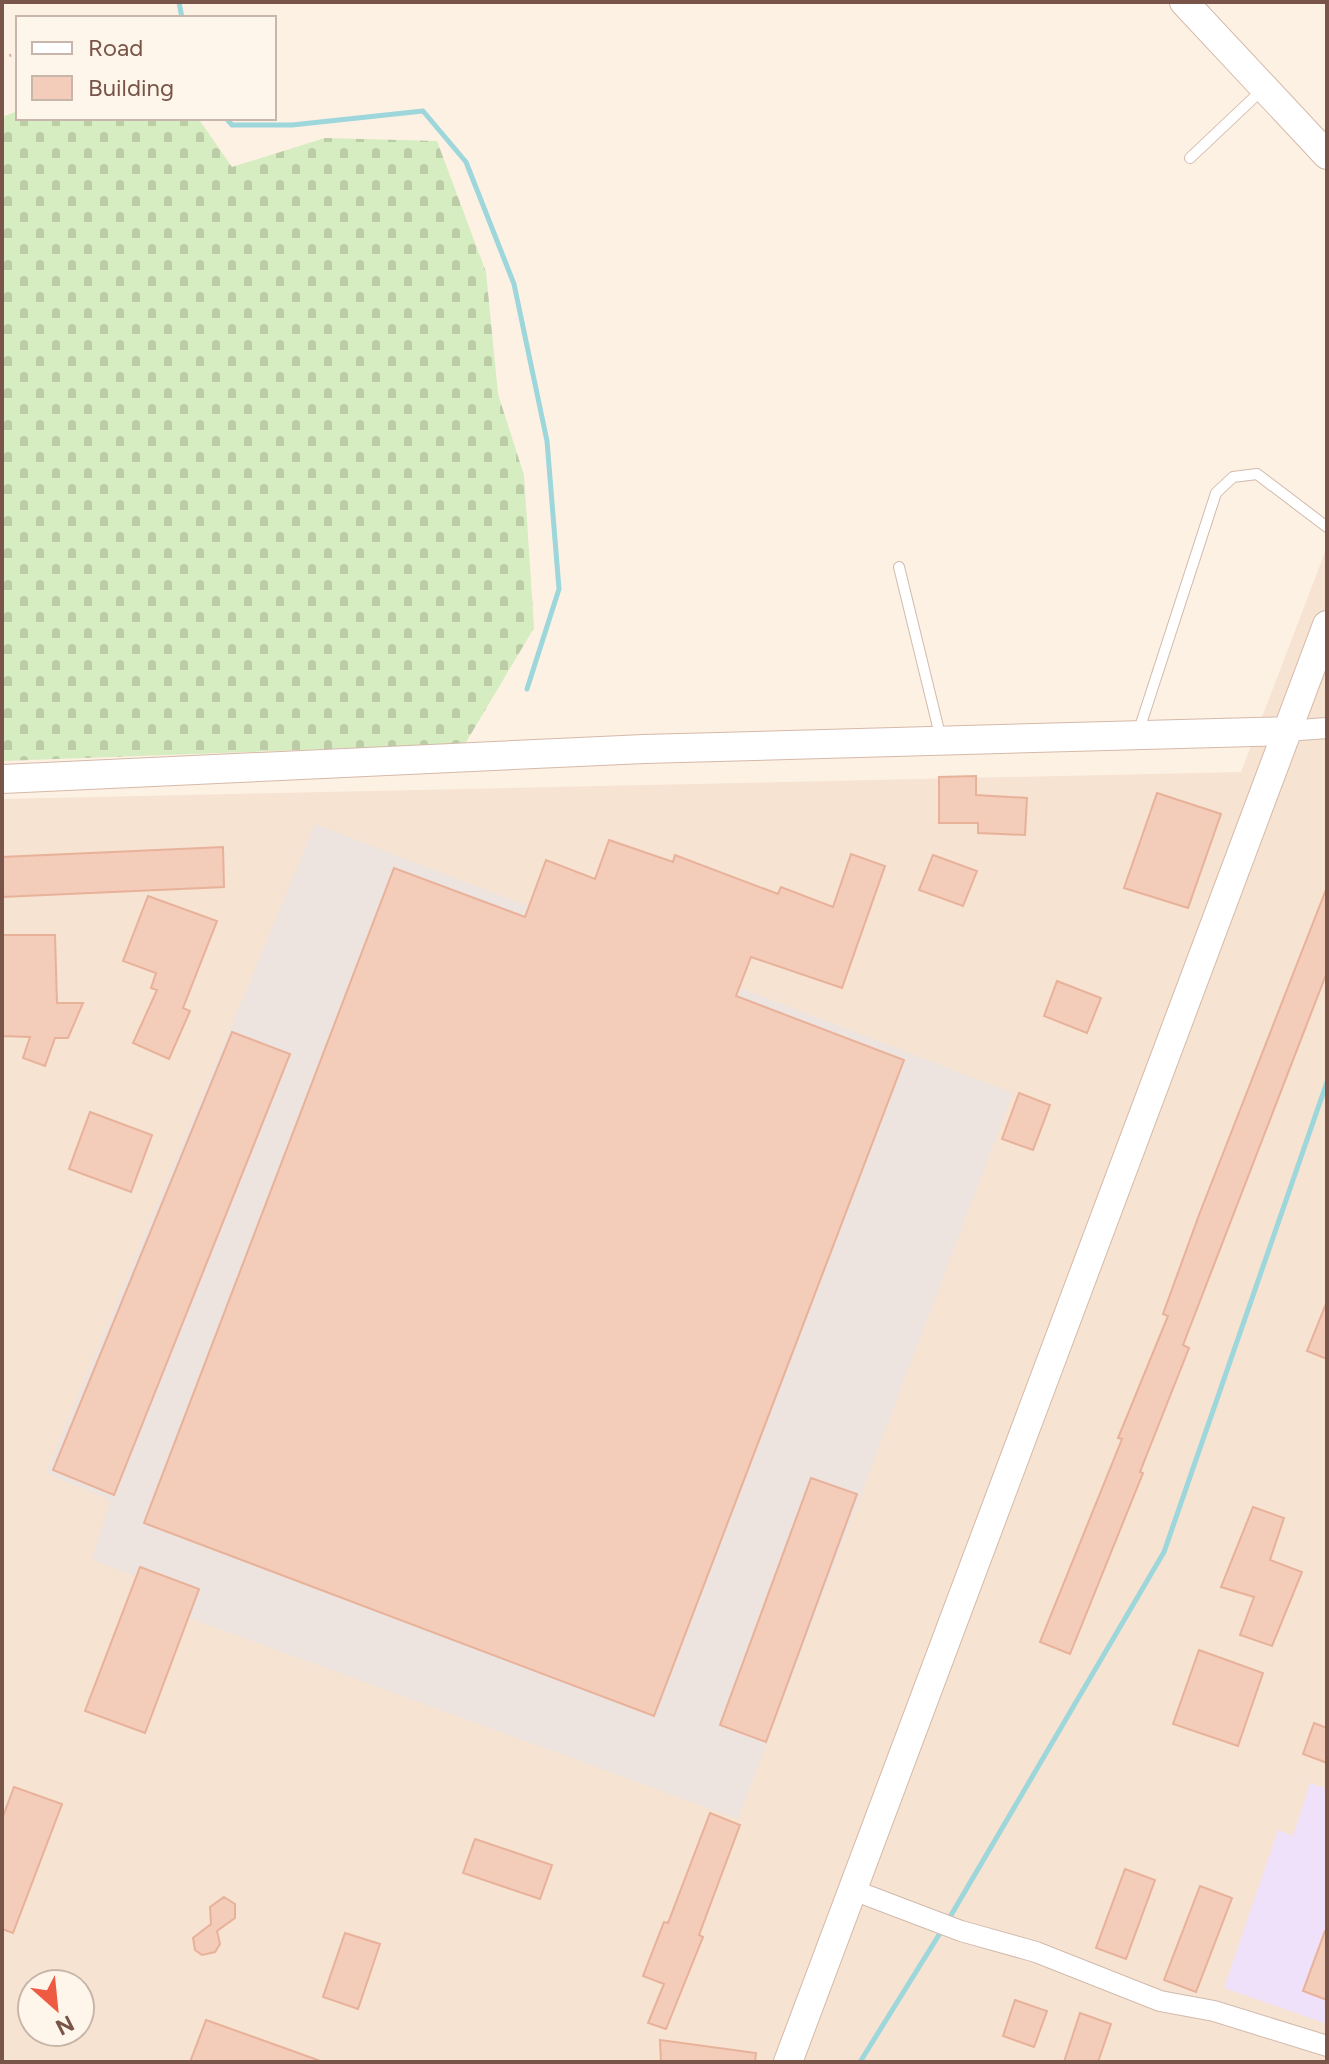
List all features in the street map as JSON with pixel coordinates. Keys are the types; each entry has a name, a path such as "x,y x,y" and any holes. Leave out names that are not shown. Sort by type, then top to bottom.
{"main road":[{"path":"1184,2 1327,155"},
{"path":"788,2062 1327,625"},
{"path":"2,779 628,750 1286,731"}],"street":[{"path":"1286,731 1327,728"},
{"path":"853,1890 961,1931 1022,1947 1160,2001 1214,2011 1327,2046"}],"lane":[{"path":"1190,158 1264,88"},
{"path":"1137,735 1216,493 1233,477 1257,474 1327,527"},
{"path":"899,567 942,741"}],"shaded area":[{"path":"1327,547 1327,2062 2,2062 2,799 1241,772"},
{"path":"315,824 1013,1093 738,1819 189,1618 191,1598 92,1560 110,1500 46,1473"},
{"path":"1310,1783 1327,1789 1327,2024 1224,1988 1278,1830 1293,1836"}],"green space":[{"path":"16,112 16,120 199,120 232,167 325,138 437,141 486,272 498,394 524,475 534,628 465,744 2,761 2,117"}],"building":[{"path":"976,776 976,795 1027,798 1025,835 978,833 978,823 939,823 939,777"},
{"path":"1157,793 1221,814 1188,908 1124,888"},
{"path":"609,840 673,862 675,855 778,894 781,887 833,907 851,854 885,866 842,988 751,957 736,996 904,1060 654,1716 144,1523 394,868 525,917 546,860 595,879"},
{"path":"223,847 224,887 2,897 2,857"},
{"path":"933,855 977,871 963,906 919,890"},
{"path":"1327,887 1327,972 1183,1345 1189,1348 1140,1472 1143,1473 1070,1654 1040,1642 1122,1439 1118,1438 1168,1316 1163,1314 1199,1215"},
{"path":"148,896 217,921 183,1008 190,1011 169,1059 133,1043 157,990 151,988 156,973 123,961"},
{"path":"2,935 55,935 57,1003 83,1003 68,1038 55,1038 45,1066 23,1058 30,1037 2,1036"},
{"path":"1057,981 1101,998 1087,1033 1044,1016"},
{"path":"232,1032 290,1054 114,1495 53,1470"},
{"path":"1019,1093 1050,1105 1033,1150 1002,1139"},
{"path":"90,1112 152,1135 131,1192 69,1169"},
{"path":"1327,1304 1327,1359 1307,1351"},
{"path":"811,1478 857,1494 766,1742 720,1725"},
{"path":"1253,1507 1284,1518 1270,1560 1302,1572 1272,1646 1240,1635 1254,1597 1221,1587"},
{"path":"140,1567 199,1589 145,1733 85,1711"},
{"path":"1199,1650 1263,1673 1238,1746 1173,1724"},
{"path":"1314,1723 1327,1728 1327,1763 1303,1754"},
{"path":"14,1787 62,1804 13,1933 2,1929 2,1819"},
{"path":"710,1813 740,1825 699,1935 703,1937 666,2029 648,2023 664,1984 643,1976 664,1922 668,1923"},
{"path":"475,1839 552,1865 540,1899 463,1873"},
{"path":"1125,1869 1155,1880 1126,1959 1096,1948"},
{"path":"1200,1886 1232,1898 1196,1992 1164,1980"},
{"path":"224,1897 235,1904 235,1918 217,1931 220,1944 215,1952 202,1955 195,1950 193,1938 211,1924 210,1907"},
{"path":"1327,1931 1327,2000 1303,1991"},
{"path":"345,1933 380,1944 358,2009 323,1997"},
{"path":"1015,2000 1047,2011 1034,2047 1003,2036"},
{"path":"1080,2013 1111,2024 1098,2062 1064,2062"},
{"path":"206,2020 318,2060 190,2062"},
{"path":"660,2040 756,2053 755,2062 661,2062"}],"waterway":[{"path":"179,2 182,16"},
{"path":"228,120 232,125 292,125 423,111 466,162 514,284 547,441 559,589 527,689"},
{"path":"947,1922 1164,1552 1327,1082"},
{"path":"860,2062 942,1930"}]}
